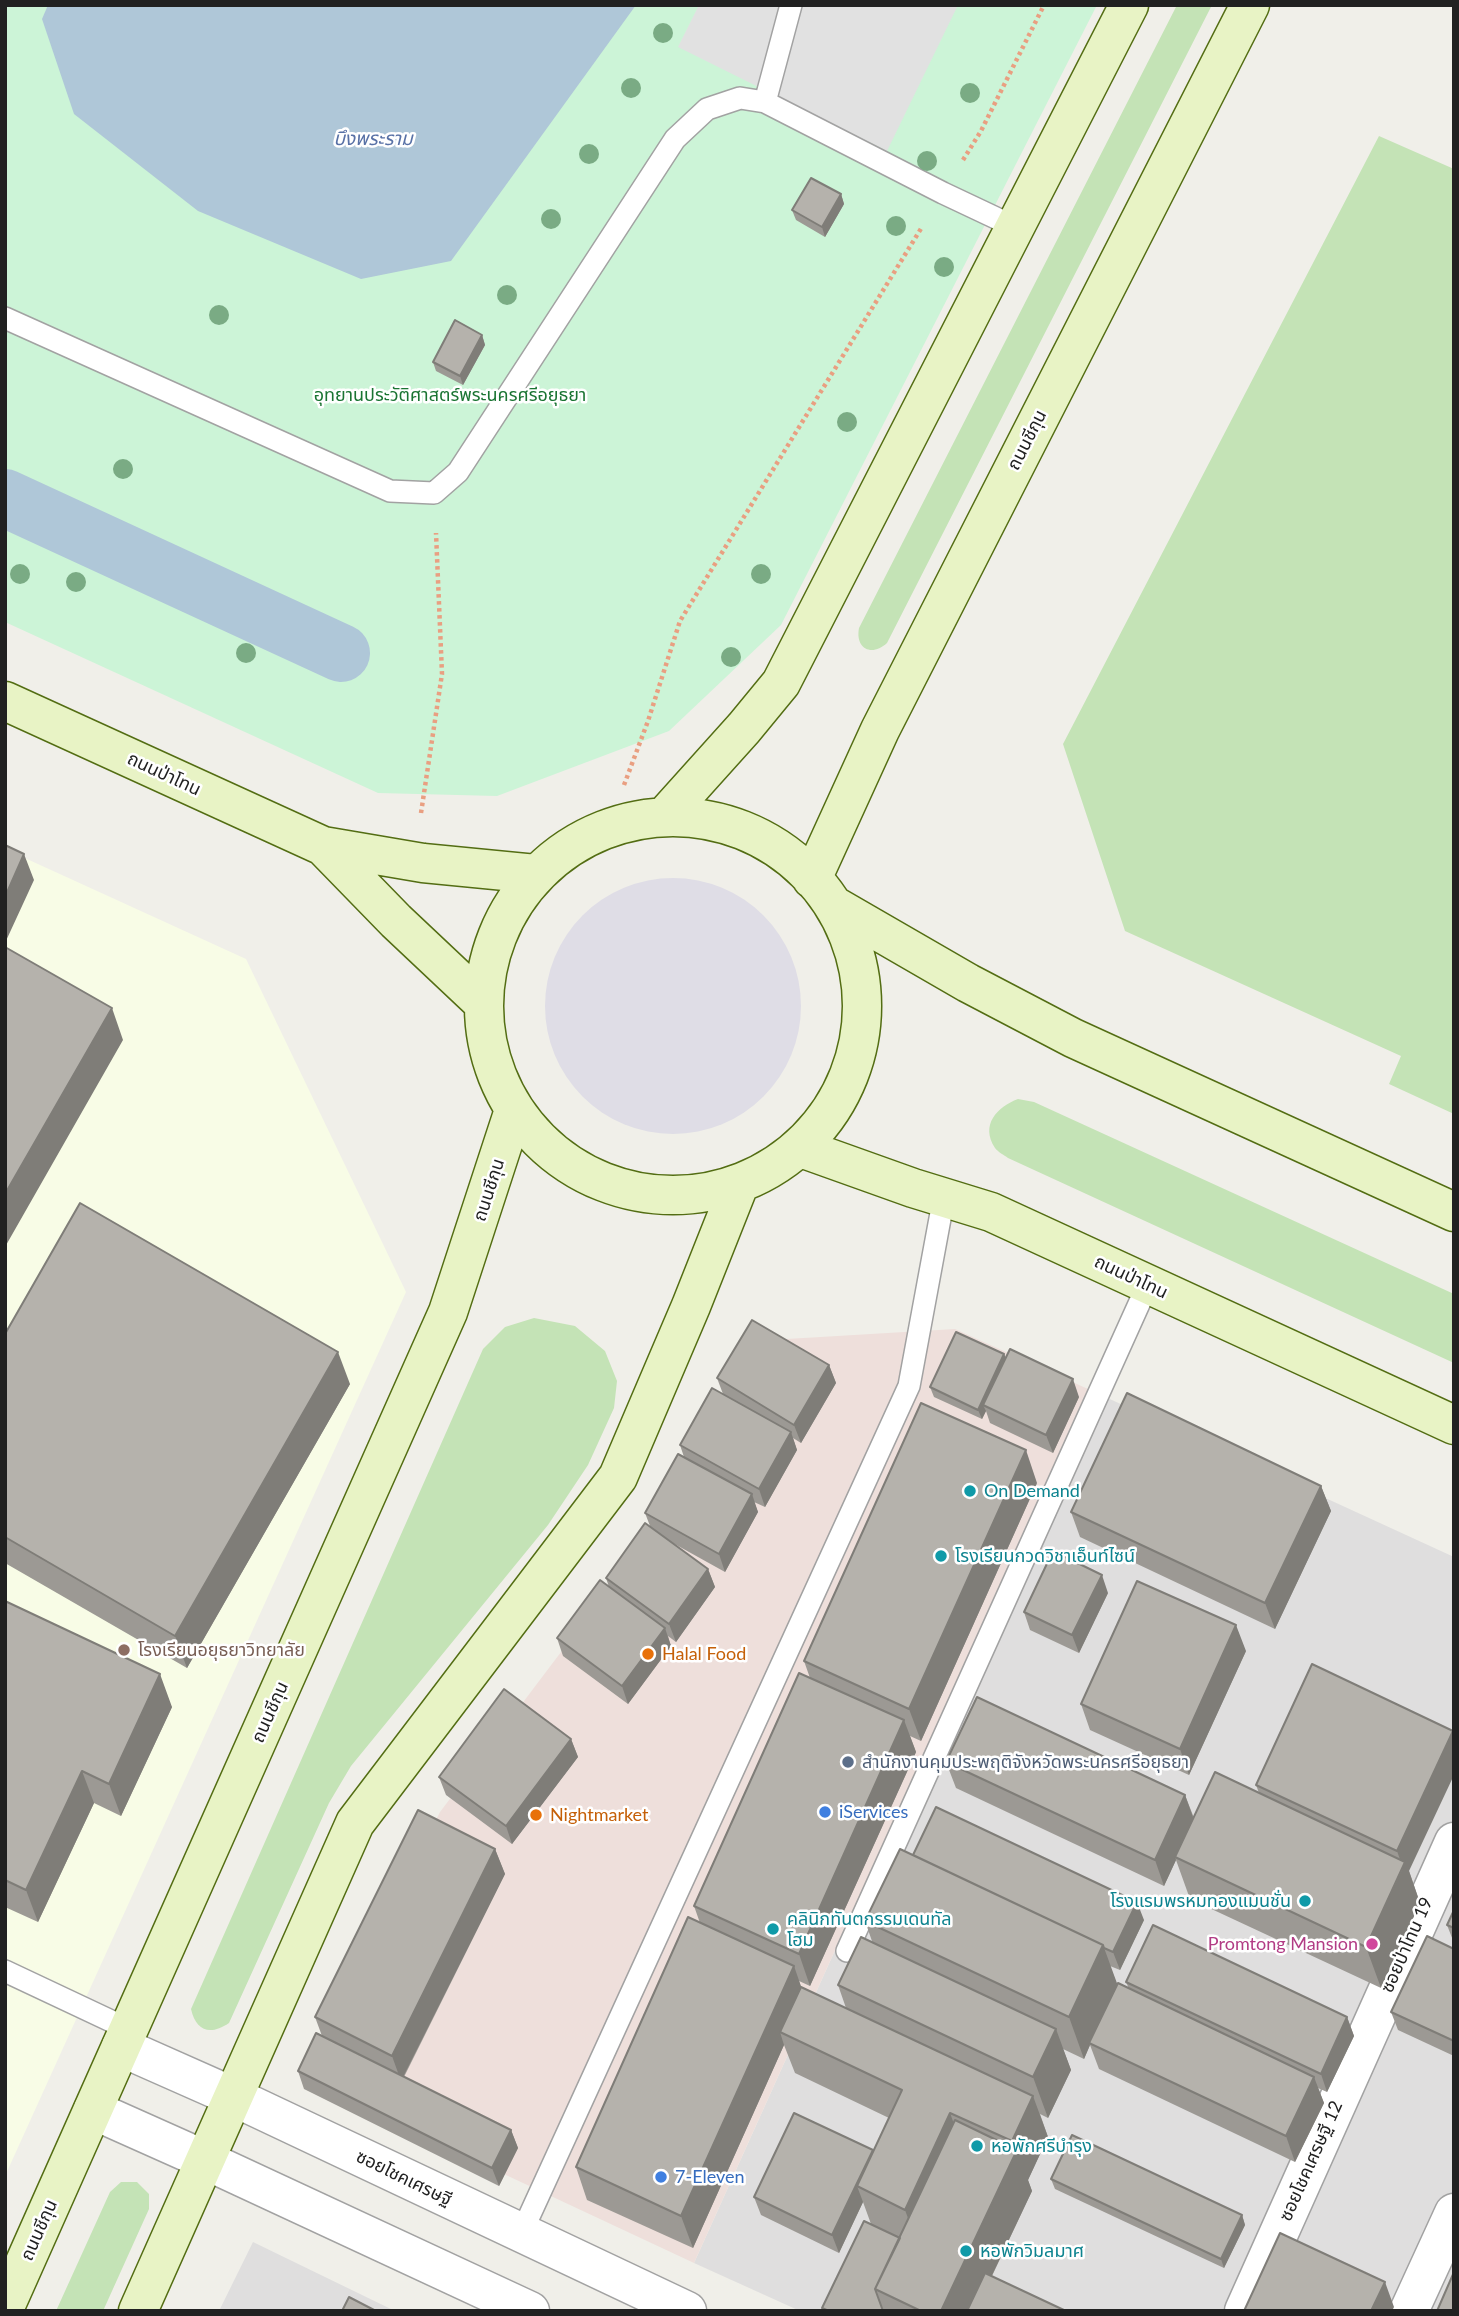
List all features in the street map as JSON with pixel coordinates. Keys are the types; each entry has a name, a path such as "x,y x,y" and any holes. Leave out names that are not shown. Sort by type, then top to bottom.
{"main road":[{"path":"664,817 744,728 780,683 1129,5"},
{"name":"ถนนชีกุน","path":"822,892 880,730 1250,5"},
{"name":"ถนนป่าโทน","path":"5,701 323,846 413,861 536,874"},
{"path":"612,816 635,820 664,817 719,823 745,832 792,859 822,892 848,935 858,967 862,1000 861,1033 853,1065 841,1095 823,1123 801,1148 771,1170 738,1185 703,1194 667,1196 631,1191 596,1180 564,1162 537,1138 514,1110 500,1085 490,1058 482,1003 485,974 502,921 536,874 612,816"},
{"name":"ถนนป่าโทน","path":"323,846 482,1003"},
{"path":"822,892 968,983 1073,1038 1454,1212"},
{"name":"ถนนชีกุน","path":"5,2307 448,1312 514,1110"},
{"name":"ถนนป่าโทน","path":"801,1148 913,1188 991,1212 1454,1425"},
{"path":"138,2311 355,1823 618,1477 691,1306 738,1185"}],"street":[{"name":"ซอยป่าโทน 19","path":"1378,2010 1454,1842"},
{"name":"ซอยโชคเศรษฐี 12","path":"1244,2311 1378,2010"},
{"name":"ซอยโชคเศรษฐี","path":"124,2038 234,2097 687,2311"},
{"path":"93,2110 530,2311"},
{"path":"1409,2311 1454,2213"}],"lane":[{"path":"765,102 791,5"},
{"path":"5,318 390,491 434,494 458,472 675,139 707,108 740,98 765,102 1015,227"},
{"path":"521,2234 909,1386 944,1197"},
{"path":"847,1951 1148,1284"},
{"path":"5,1971 124,2038"}],"path":[{"path":"621,792 648,721 680,621 981,131 1044,5"},
{"path":"413,861 442,674 434,494"}],"shaded area":[{"path":"699,5 958,5 887,151 678,47"},
{"name":"โรงเรียนอยุธยาวิทยาลัย","path":"5,849 246,959 406,1292 5,2176"},
{"path":"673,878 710,884 733,893 754,907 772,925 791,957 801,1006 795,1043 786,1066 772,1087 754,1105 722,1124 673,1134 636,1128 613,1119 592,1105 574,1087 555,1055 545,1006 551,969 560,946 574,925 592,907 624,888"},
{"path":"955,1329 1088,1389 694,2263 305,2081 440,1812 645,1541 753,1341"},
{"path":"1088,1389 1454,1557 1454,2311 800,2311 694,2263"},
{"path":"253,2242 395,2311 219,2311"}],"green space":[{"name":"อุทยานประวัติศาสตร์พระนครศรีอยุธยา","path":"5,5 1097,5 781,625 669,731 497,796 378,793 5,622"},
{"path":"1177,5 1212,5 887,643 876,650 866,649 858,635 859,628"},
{"path":"1379,136 1454,169 1454,1114 1389,1084 1401,1056 1125,931 1063,744"},
{"path":"1018,1099 1034,1102 1454,1294 1454,1363 1008,1158 995,1148 989,1132 990,1124 1003,1107"},
{"path":"534,1318 575,1326 605,1351 617,1381 614,1408 588,1465 548,1525 351,1766 329,1803 229,2023 210,2030 200,2027 191,2009 483,1349 505,1327"},
{"path":"121,2182 137,2182 149,2194 149,2209 103,2311 56,2311 110,2192"}],"water":[{"name":"บึงพระราม","path":"48,5 636,5 451,261 361,279 198,211 74,114 42,19"}],"building":[{"path":"811,178 841,194 822,227 792,210"},
{"path":"455,320 482,335 460,376 433,362"},
{"path":"5,845 24,854 5,897"},
{"path":"5,947 112,1008 5,1194"},
{"path":"80,1203 338,1352 175,1636 5,1537 5,1334"},
{"path":"752,1320 829,1365 794,1425 717,1378"},
{"path":"956,1332 1004,1354 978,1410 930,1387"},
{"path":"1010,1349 1073,1379 1046,1435 983,1405"},
{"path":"712,1388 791,1432 759,1489 680,1445"},
{"path":"1127,1393 1321,1486 1265,1603 1071,1512"},
{"path":"921,1403 1026,1450 909,1709 804,1661"},
{"path":"678,1454 752,1494 719,1554 645,1513"},
{"path":"645,1523 708,1569 669,1624 606,1578"},
{"path":"1053,1551 1102,1575 1072,1635 1024,1612"},
{"path":"600,1580 665,1628 622,1686 557,1638"},
{"path":"1137,1581 1236,1625 1180,1749 1081,1704"},
{"path":"5,1601 160,1674 109,1784 82,1771 26,1890 5,1880"},
{"path":"1312,1664 1453,1731 1397,1851 1256,1785"},
{"path":"799,1673 904,1720 799,1954 694,1906"},
{"path":"504,1689 571,1739 506,1826 439,1777"},
{"path":"977,1697 1185,1795 1155,1860 946,1762"},
{"path":"1215,1772 1405,1862 1366,1947 1175,1857"},
{"path":"936,1807 1137,1902 1113,1952 913,1855"},
{"path":"418,1810 495,1849 392,2056 315,2017"},
{"path":"900,1849 1103,1945 1069,2017 865,1921"},
{"path":"1454,1910 1454,1928 1447,1925"},
{"path":"688,1917 794,1966 681,2216 576,2167"},
{"path":"1153,1925 1347,2017 1321,2074 1126,1982"},
{"path":"1427,1936 1454,1949 1454,2041 1391,2012"},
{"path":"861,1937 1056,2029 1033,2077 838,1985"},
{"path":"1118,1983 1314,2077 1286,2136 1089,2043"},
{"path":"801,1987 1033,2096 1012,2141 950,2113 905,2210 857,2186 902,2090 780,2032"},
{"path":"316,2033 511,2130 492,2168 298,2071"},
{"path":"794,2113 873,2150 832,2235 754,2197"},
{"path":"955,2120 1017,2150 941,2311 921,2311 875,2289"},
{"path":"1072,2135 1242,2215 1221,2259 1051,2179"},
{"path":"864,2221 900,2238 875,2289 883,2311 829,2311 822,2308"},
{"path":"1280,2233 1385,2282 1371,2311 1244,2311"},
{"path":"1454,2272 1454,2311 1437,2311"},
{"path":"985,2273 1066,2311 967,2311"},
{"path":"349,2297 376,2311 342,2311"}],"waterway":[{"path":"5,498 341,653"}],"place":[{"name":"On Demand","path":"970,1491"},
{"name":"โรงเรียนกวดวิชาเอ็นท์ไซน์","path":"941,1556"},
{"name":"โรงเรียนอยุธยาวิทยาลัย","path":"124,1650"},
{"name":"Halal Food","path":"648,1654"},
{"name":"สำนักงานคุมประพฤติจังหวัดพระนครศรีอยุธยา","path":"848,1762"},
{"name":"iServices","path":"825,1812"},
{"name":"Nightmarket","path":"536,1815"},
{"name":"โรงแรมพรหมทองแมนชั่น","path":"1305,1901"},
{"name":"คลินิกทันตกรรมเดนทัล โฮม","path":"773,1929"},
{"name":"Promtong Mansion","path":"1372,1944"},
{"name":"หอพักศรีบำรุง","path":"977,2146"},
{"name":"7-Eleven","path":"661,2177"},
{"name":"หอพักวิมลมาศ","path":"966,2251"}]}
